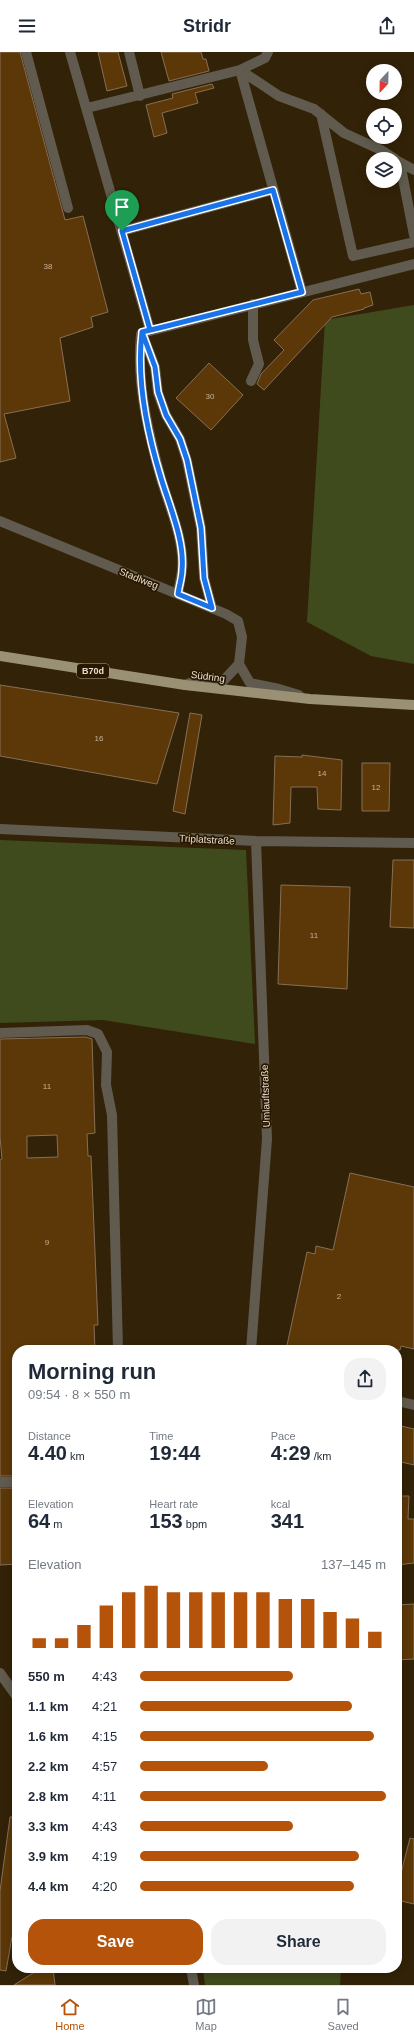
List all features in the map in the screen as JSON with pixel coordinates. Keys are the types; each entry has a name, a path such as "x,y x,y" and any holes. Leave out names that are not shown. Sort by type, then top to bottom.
{"main road":[{"name":"Südring","path":"0,656 185,685 310,699 414,705"}],"street":[{"path":"26,52 68,208"},
{"path":"70,52 122,231 155,367 158,392 166,415 180,439 187,460 201,528 204,578 212,608"},
{"path":"129,52 140,96"},
{"path":"86,108 140,96 240,70 265,58 268,52"},
{"path":"240,70 279,96 314,109 344,133 384,152"},
{"path":"240,70 302,292"},
{"path":"321,114 353,256 414,242"},
{"path":"402,163 414,170"},
{"path":"402,182 414,235"},
{"path":"122,231 273,190"},
{"path":"146,331 414,264"},
{"path":"251,381 259,364 253,340 253,304"},
{"path":"146,331 139,356 147,413 160,476 181,548 182,569 178,594"},
{"name":"Stadlweg","path":"0,521 212,608 238,621 242,637 239,664"},
{"path":"185,685 200,679 224,680 239,664 250,683 279,689 310,699"},
{"name":"Triplatstraße","path":"0,829 256,841 414,843"},
{"name":"Umlauftstraße","path":"251,1345 267,1139 256,841"},
{"path":"0,1033 87,1030 98,1034 107,1052 106,1085 112,1115 118,1345"},
{"path":"402,1402 414,1405"},
{"path":"0,1482 12,1482"},
{"path":"0,1673 12,1690"},
{"path":"193,1973 194,1985"}],"green space":[{"path":"414,305 414,664 371,656 307,622 325,320"},
{"path":"0,840 246,850 255,1044 103,1020 0,1023"},
{"path":"204,1973 341,1973 340,1985 205,1985"}],"building":[{"path":"0,52 20,52 65,220 83,216 108,312 91,317 93,327 60,338 70,401 4,414 16,458 0,462"},
{"path":"98,52 118,52 127,86 107,91"},
{"path":"161,52 201,52 203,59 206,59 209,71 169,81"},
{"path":"212,84 214,88 195,93 198,103 162,113 167,133 154,137 146,105 173,98 172,94"},
{"path":"359,289 361,294 370,292 373,305 364,309 332,317 264,390 257,384 261,374 284,350 274,340 313,300"},
{"path":"209,363 243,395 211,430 176,398"},
{"path":"0,685 179,713 157,784 0,756"},
{"path":"190,713 202,715 185,814 173,811"},
{"path":"302,755 342,760 341,810 318,809 317,787 291,787 290,823 273,825 275,756 302,757"},
{"path":"362,763 390,763 389,811 362,811"},
{"path":"393,860 414,860 414,928 390,927"},
{"path":"281,885 350,887 347,989 278,984"},
{"path":"86,1037 92,1039 95,1133 87,1134 88,1156 91,1156 98,1325 94,1325 95,1345 12,1345 12,1476 0,1476 0,1160 2,1159 0,1137 0,1039","holes":["57,1135 58,1157 27,1158 27,1136"]},
{"path":"350,1173 414,1187 414,1349 402,1345 287,1345 307,1252 315,1254 316,1246 333,1250"},
{"path":"402,1426 414,1429 414,1465 402,1462"},
{"path":"0,1488 12,1488 12,1564 0,1565"},
{"path":"402,1496 409,1496 408,1519 414,1519 414,1563 402,1564"},
{"path":"414,1604 414,1659 402,1660 402,1605"},
{"path":"10,1817 12,1817 12,1937 6,1971 0,1970 0,1891"},
{"path":"410,1838 414,1839 414,1904 402,1901 402,1869"},
{"path":"33,1973 54,1973 55,1985 14,1985"}],"route":[{"path":"122,231 150,330 142,332 155,367 158,392 166,415 180,439 187,460 201,528 204,578 212,608 178,594 182,569 181,548 160,476 147,413 139,356 142,332 159,328 302,292 273,190 122,231"}]}
